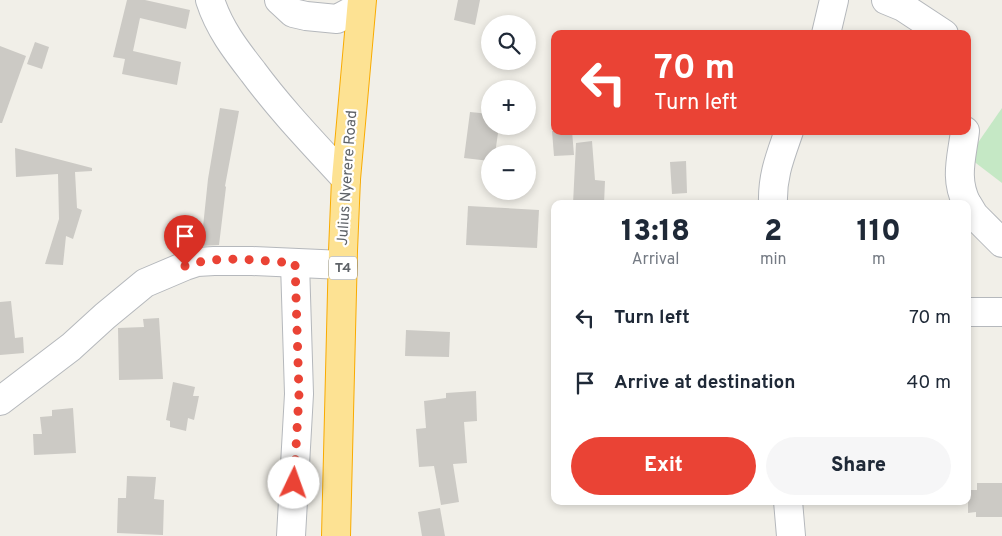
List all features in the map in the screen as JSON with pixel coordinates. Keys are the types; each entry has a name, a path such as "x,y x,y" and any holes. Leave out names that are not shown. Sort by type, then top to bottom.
{"highway":[{"name":"Julius Nyerere Road","path":"336,536 346,179 362,3"}],"street":[{"path":"210,0 224,33 233,47 266,90 346,179"},
{"path":"279,0 293,13 337,19 362,3"},
{"path":"827,30 834,0"},
{"path":"886,0 903,7 938,30"},
{"path":"773,200 776,165 787,135"},
{"path":"964,135 959,168 960,186 965,200"},
{"path":"971,210 1002,243"},
{"path":"0,401 71,347 145,283 197,262 252,261 343,265"},
{"path":"291,536 299,394 295,263"},
{"path":"971,312 1002,312"},
{"path":"788,505 791,536"}],"green space":[{"path":"1002,108 1002,183 968,157"}],"building":[{"path":"127,0 145,0 190,10 186,29 140,18 133,51 181,62 177,85 122,74 125,59 113,57"},
{"path":"458,0 480,0 475,25 454,20"},
{"path":"35,42 49,47 42,69 27,64"},
{"path":"0,46 26,56 2,123 0,123"},
{"path":"220,108 239,111 225,186 219,245 201,246 208,179"},
{"path":"470,112 481,113 481,135 498,135 496,145 481,145 481,160 464,158"},
{"path":"552,135 572,135 574,155 554,156"},
{"path":"592,141 595,180 605,181 604,200 573,200 576,143"},
{"path":"15,148 92,168 92,171 75,172 77,208 82,210 73,239 66,236 63,265 45,264 59,219 58,174 16,177"},
{"path":"686,161 687,193 672,194 670,162"},
{"path":"468,206 539,210 537,248 466,245"},
{"path":"11,301 15,338 23,337 24,353 0,355 0,302"},
{"path":"159,318 163,379 119,380 118,328 144,327 143,319"},
{"path":"406,330 450,332 449,357 405,356"},
{"path":"173,382 195,387 193,396 199,396 194,420 188,418 186,431 170,427 170,421 166,420"},
{"path":"476,391 477,421 464,422 467,463 453,464 459,502 441,505 434,466 419,467 416,429 426,428 424,401 446,398 446,393"},
{"path":"73,408 76,453 34,455 33,434 42,434 40,417 52,416 52,410"},
{"path":"127,476 156,477 154,499 164,500 163,535 117,533 118,498 126,498"},
{"path":"977,483 1002,483 1002,517 976,517 976,512 968,513 968,505 971,505 971,490 977,490"},
{"path":"440,508 445,536 422,536 418,512"}],"route":[{"path":"185,266 214,260 295,263 299,394 294,483"}]}
